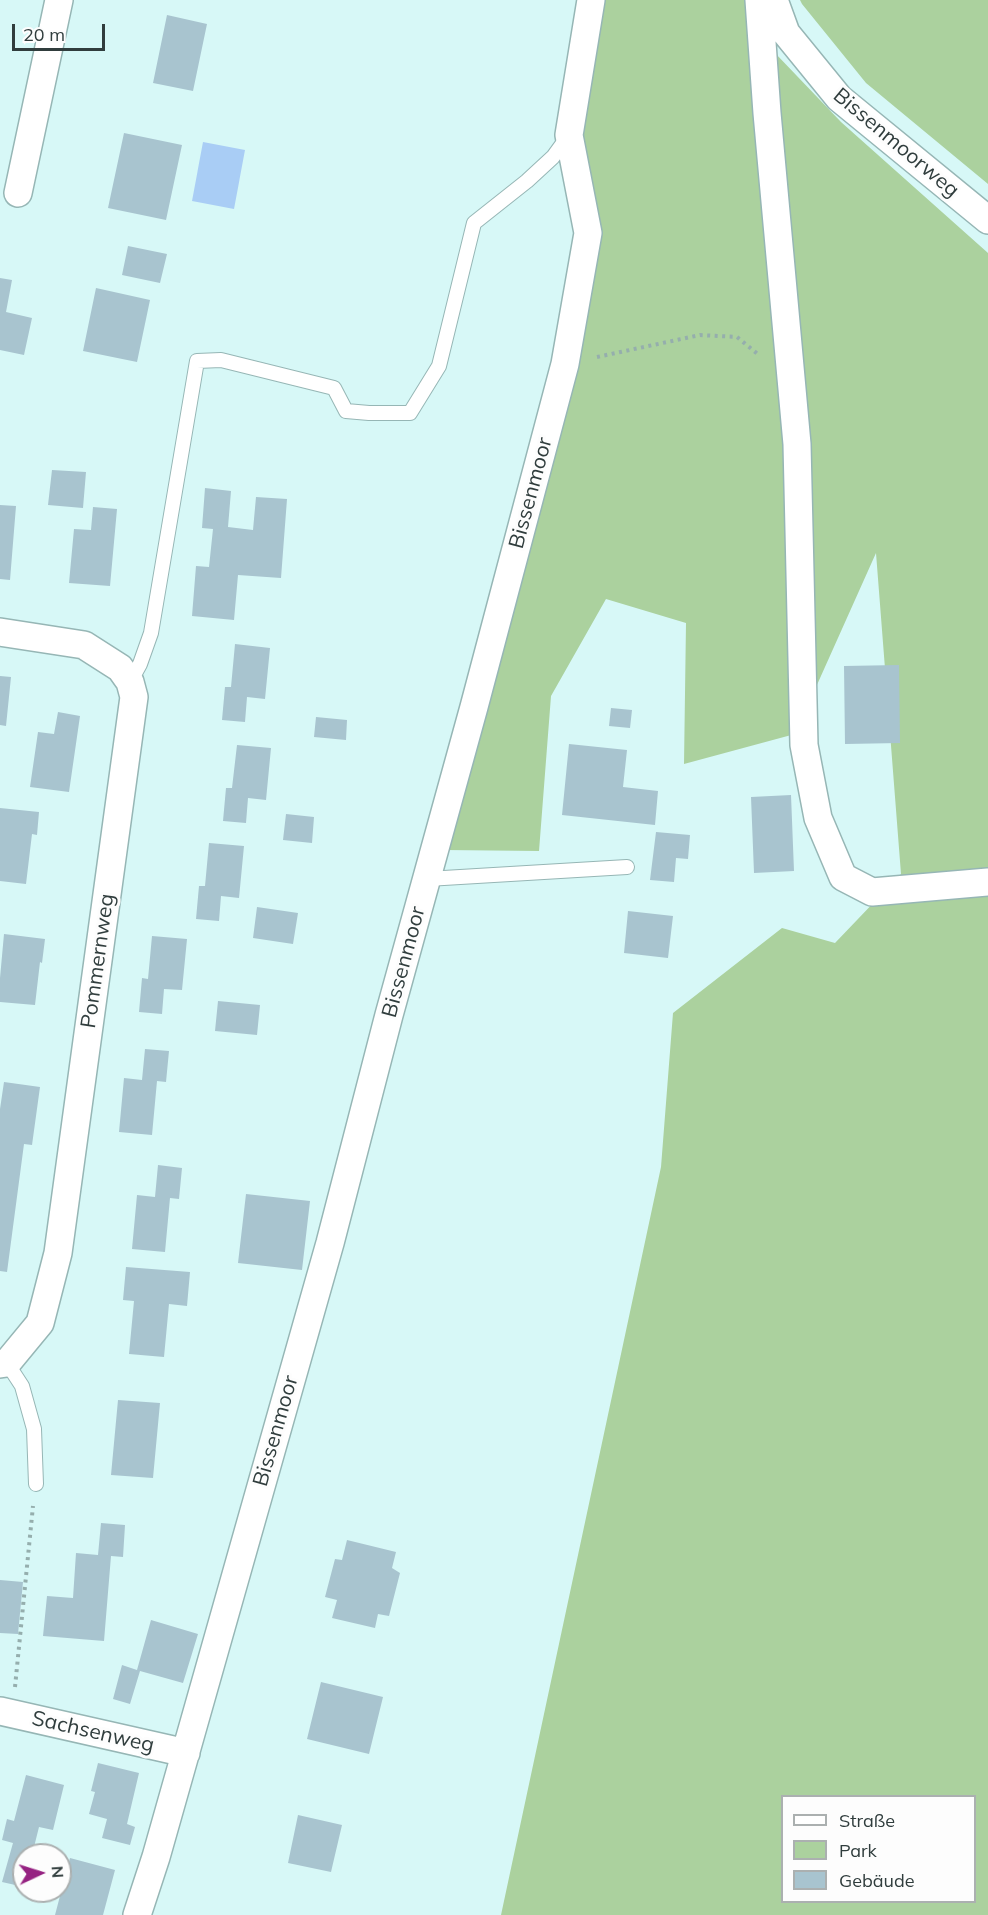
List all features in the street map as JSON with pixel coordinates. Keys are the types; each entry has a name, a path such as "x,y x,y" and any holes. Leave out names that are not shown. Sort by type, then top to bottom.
{"street":[{"path":"18,193 59,0"},
{"name":"Bissenmoor","path":"137,1915 186,1753 330,1243 565,364 588,233 569,135 591,0"},
{"path":"759,0 797,444 804,745 818,818 843,878 872,892 988,882"},
{"name":"Bissenmoorweg","path":"774,0 786,33 839,98 988,220"},
{"path":"0,632 84,645 120,668 130,682"},
{"name":"Pommernweg","path":"4,1364 40,1323 58,1253 134,697 130,682"},
{"name":"Sachsenweg","path":"6,1713 186,1753"}],"lane":[{"path":"130,682 140,664 151,633 197,361 221,360 334,388 346,411 410,413 439,366 474,223 527,182 553,157 569,135"},
{"path":"427,879 627,867"},
{"path":"4,1364 22,1386 34,1429 36,1484"}],"path":[{"path":"565,364 700,335 737,337 762,359"},
{"path":"6,1713 36,1484"}],"green space":[{"path":"598,0 745,0 775,53 841,122 988,253 988,1915 501,1915 661,1167 673,1013 782,928 835,943 901,874 876,553 795,734 684,764 686,623 606,599 551,696 539,851 444,850 575,361 576,138"},
{"path":"800,0 988,0 988,184 866,83"}],"water":[{"path":"203,142 245,150 234,209 192,201"}],"building":[{"path":"167,15 207,24 193,91 153,83"},
{"path":"124,133 182,145 166,220 108,208"},
{"path":"128,246 167,254 160,283 122,275"},
{"path":"0,278 12,280 6,312 32,318 24,355 0,350"},
{"path":"96,288 150,300 137,362 83,351"},
{"path":"52,470 86,472 83,508 48,505"},
{"path":"205,488 231,491 228,527 253,530 256,497 287,499 281,578 238,575 234,620 192,616 196,566 209,567 213,529 202,528"},
{"path":"0,505 16,506 10,580 0,579"},
{"path":"93,507 117,509 110,586 69,583 74,529 91,530"},
{"path":"235,644 270,648 265,699 247,697 245,722 222,720 225,687 231,687"},
{"path":"899,665 900,743 845,744 844,666"},
{"path":"0,676 11,677 6,726 0,725"},
{"path":"611,708 632,710 630,728 609,726"},
{"path":"58,712 80,716 69,792 30,787 38,732 54,734"},
{"path":"316,717 347,720 346,740 314,737"},
{"path":"569,744 627,750 623,787 658,791 655,825 562,815"},
{"path":"237,745 271,748 266,800 248,798 246,823 223,821 226,788 232,788"},
{"path":"791,795 794,871 754,873 751,797"},
{"path":"0,808 39,812 37,835 32,834 26,884 0,881"},
{"path":"286,814 314,817 312,843 283,840"},
{"path":"656,832 690,835 688,859 676,858 674,882 650,880"},
{"path":"209,843 244,846 239,898 221,896 219,921 196,919 199,886 205,886"},
{"path":"257,907 298,913 293,944 253,938"},
{"path":"628,911 673,916 668,958 624,953"},
{"path":"4,934 45,939 35,1005 0,1002"},
{"path":"152,936 187,939 182,990 164,989 162,1014 139,1012 142,978 148,979"},
{"path":"218,1001 260,1005 257,1035 215,1031"},
{"path":"145,1049 169,1051 166,1082 157,1081 152,1135 119,1132 124,1078 142,1080"},
{"path":"4,1082 40,1087 32,1145 24,1144 7,1272 0,1271 0,1109"},
{"path":"158,1165 182,1168 179,1199 170,1198 165,1252 132,1249 137,1195 155,1197"},
{"path":"246,1194 310,1201 302,1270 238,1263"},
{"path":"126,1267 190,1272 187,1306 169,1304 164,1357 129,1354 134,1301 123,1300"},
{"path":"118,1400 160,1403 153,1478 111,1475"},
{"path":"101,1523 125,1525 123,1557 111,1556 104,1641 43,1636 47,1596 73,1598 76,1553 98,1555"},
{"path":"347,1540 396,1552 392,1568 400,1573 389,1616 378,1614 375,1628 332,1618 337,1600 325,1597 335,1559 342,1560"},
{"path":"0,1580 23,1582 18,1634 0,1633"},
{"path":"151,1620 198,1634 183,1683 140,1671 130,1704 113,1699 122,1665 137,1670"},
{"path":"321,1682 383,1697 369,1754 307,1739"},
{"path":"98,1763 139,1773 127,1824 135,1827 130,1845 102,1838 107,1819 89,1814 95,1792 91,1791"},
{"path":"26,1775 64,1785 53,1830 39,1827 35,1843 13,1843 2,1840 7,1819 14,1821"},
{"path":"298,1815 342,1825 331,1872 288,1863"},
{"path":"12,1847 12,1884 2,1882"},
{"path":"72,1859 115,1870 103,1915 55,1915 58,1903 72,1903"}]}
